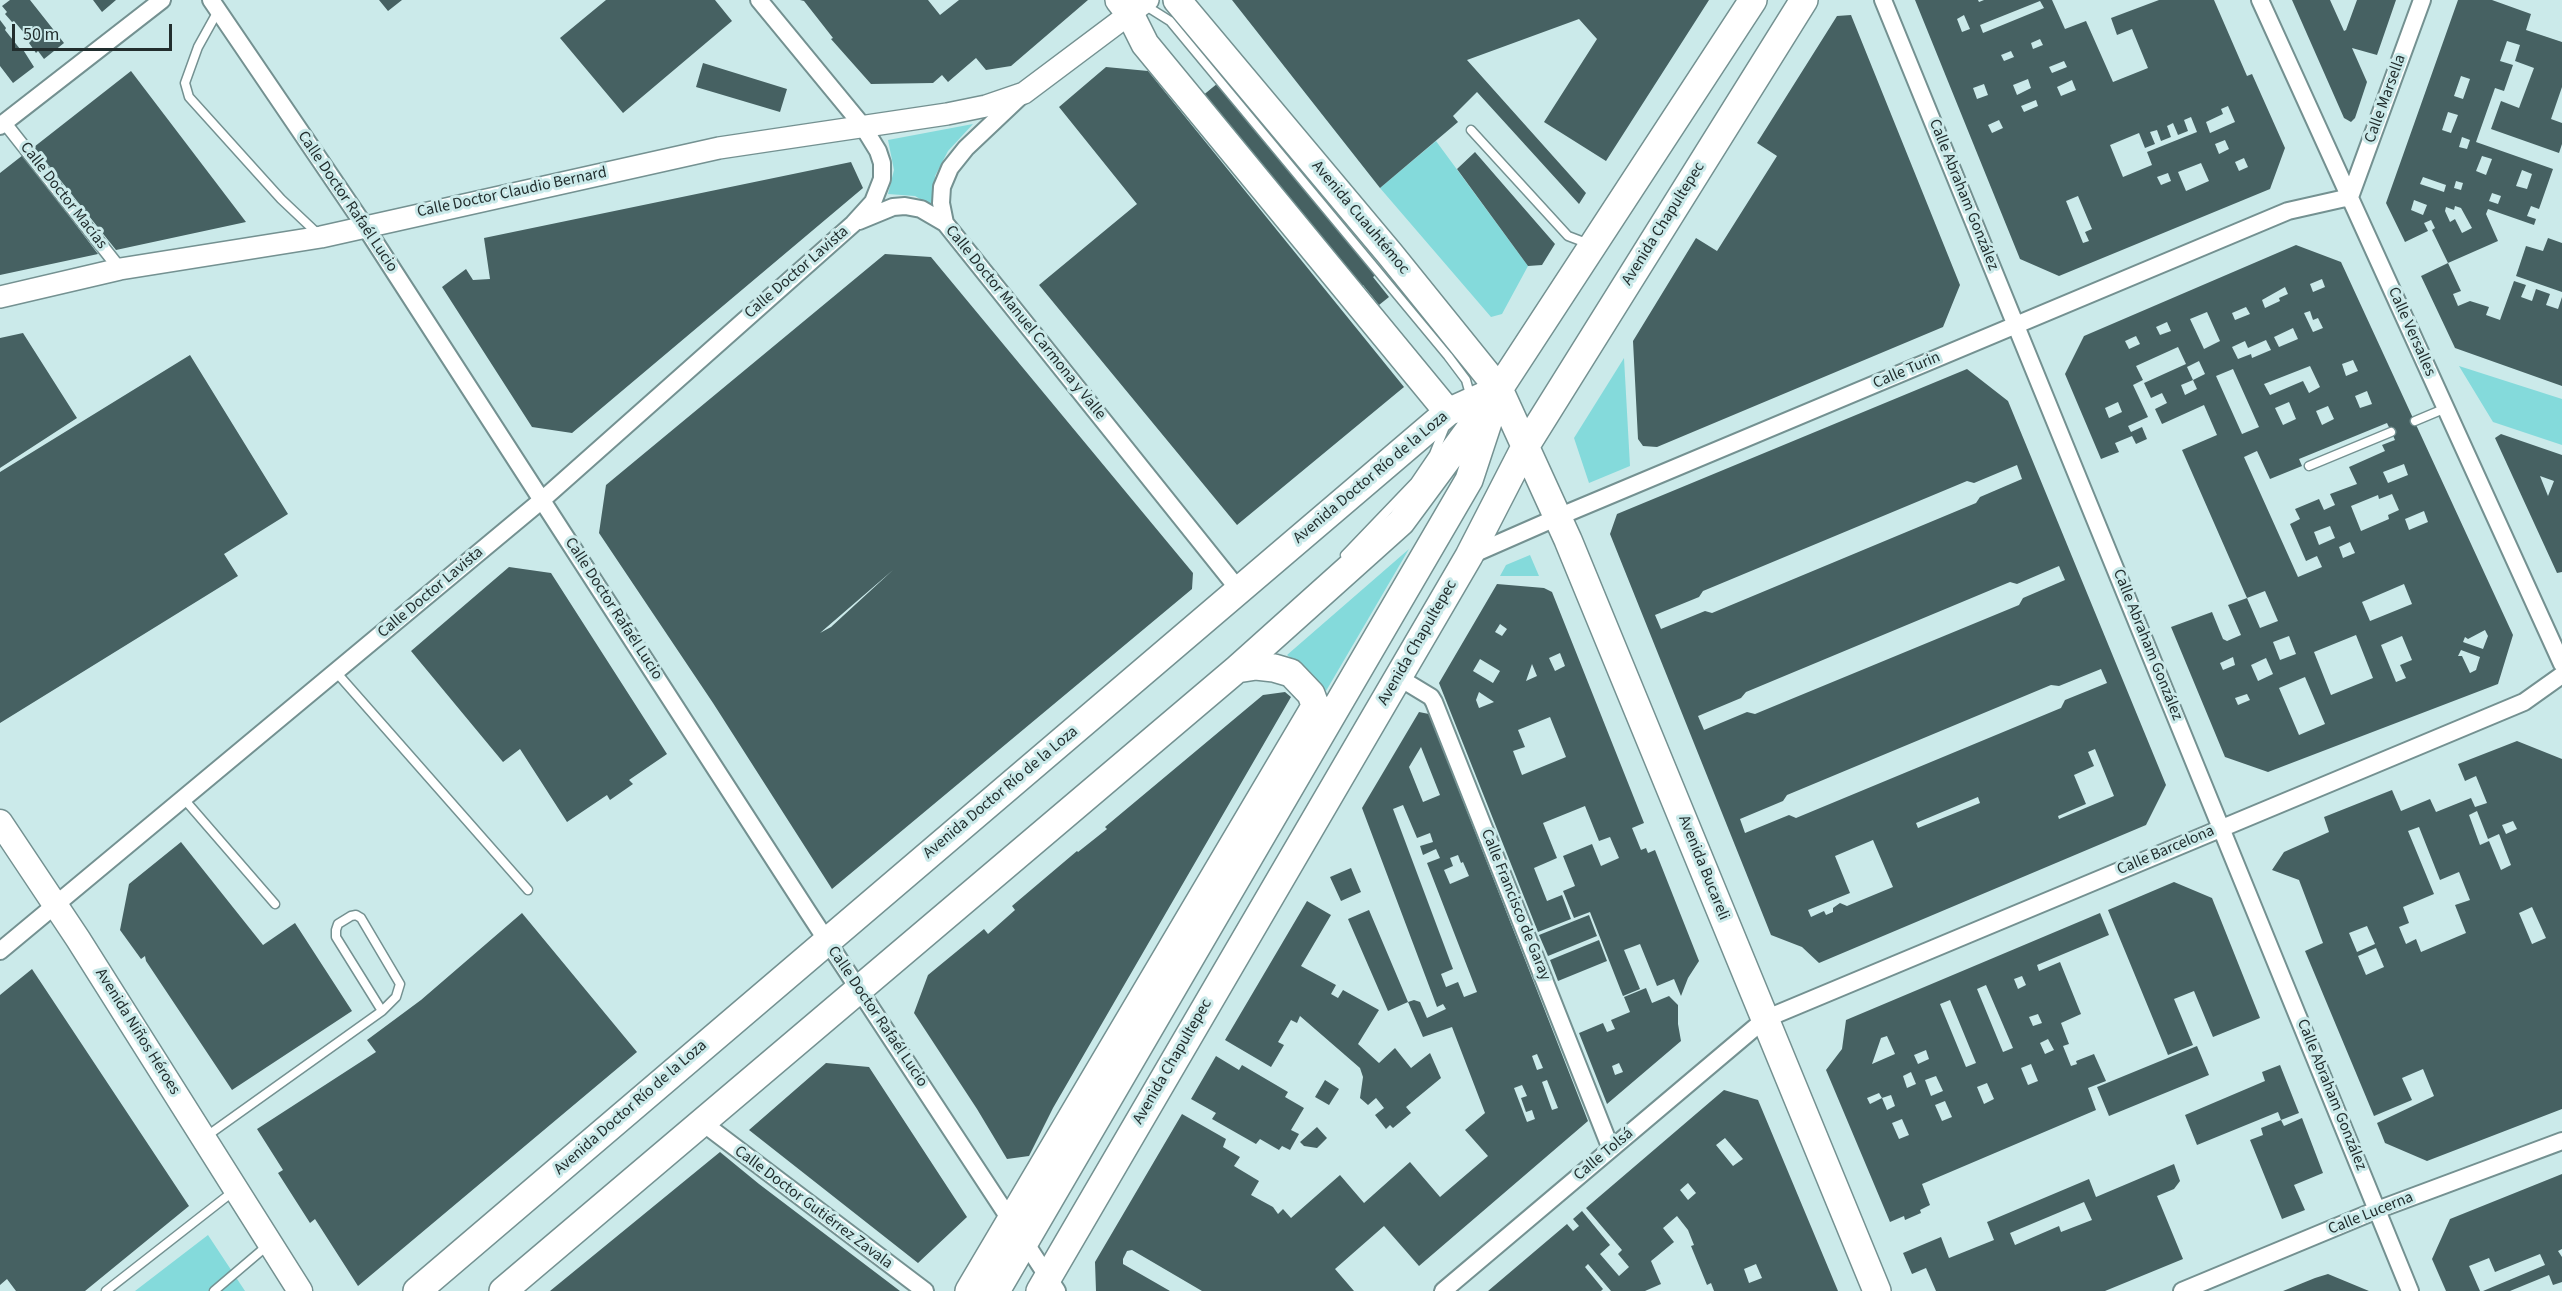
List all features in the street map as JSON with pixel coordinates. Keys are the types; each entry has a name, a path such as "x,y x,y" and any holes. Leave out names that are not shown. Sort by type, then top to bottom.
{"main road":[{"name":"Avenida Cuauhtémoc","path":"1177,0 1390,254 1499,389 1525,447"},
{"path":"969,1291 1017,1234 1320,719 1469,480 1499,389 1753,0"},
{"name":"Avenida Chapultepec","path":"1048,1286 1468,556 1525,447 1804,0"},
{"path":"1137,5 1144,44 1465,421"},
{"name":"Avenida Doctor Río de la Loza","path":"417,1291 1239,590 1465,421 1499,389"},
{"name":"Avenida Doctor Río de la Loza","path":"503,1291 1237,669 1401,522 1465,421"},
{"name":"Avenida Bucareli","path":"1525,447 1558,517 1877,1291"},
{"path":"1237,669 1256,666 1291,673 1304,684 1320,719"},
{"name":"Avenida Niños Héroes","path":"0,822 238,1188 300,1291"},
{"path":"996,1291 1017,1234"},
{"name":"Avenida Niños Héroes","path":"271,1243 313,1291"}],"street":[{"path":"3,124 162,0"},
{"path":"759,0 862,125 878,151 883,171 878,192 873,202 853,224"},
{"name":"Calle Abraham González","path":"1883,0 2410,1291"},
{"name":"Calle Versalles","path":"2260,0 2562,664"},
{"name":"Calle Marsella","path":"2350,197 2422,0"},
{"path":"945,223 941,202 942,187 950,168 966,148 1024,93 1137,5"},
{"name":"Calle Doctor Rafaél Lucio","path":"215,6 364,225 860,990 1048,1286"},
{"name":"Calle Doctor Claudio Bernard","path":"0,297 120,269 321,237 364,225 719,148 947,114 986,106 1024,93"},
{"name":"Calle Doctor Macías","path":"3,124 120,269"},
{"name":"Calle Turin","path":"1468,556 2288,211 2350,197"},
{"name":"Calle Doctor Manuel Carmona y Valle","path":"853,224 893,207 905,206 921,209 945,223 1239,590"},
{"name":"Calle Doctor Lavista","path":"0,951 542,500 853,224"},
{"name":"Calle Barcelona","path":"1765,1018 2524,702 2562,675"},
{"name":"Calle Francisco de Garay","path":"1398,677 1431,697 1434,702 1611,1149"},
{"name":"Calle Tolsá","path":"1443,1291 1765,1018"},
{"name":"Calle Doctor Gutiérrez Zavala","path":"703,1123 925,1291"},
{"name":"Calle Lucerna","path":"2182,1291 2378,1210 2562,1141"}],"lane":[{"path":"1137,5 1170,21 1448,356 1466,380 1465,421"},
{"path":"215,6 185,83 189,97 281,199 321,237"},
{"path":"1471,130 1568,236 1592,246"},
{"path":"1433,376 1465,421"},
{"path":"2415,421 2446,408"},
{"path":"1342,558 1415,482 1434,454 1445,430 1465,421"},
{"path":"2309,466 2391,432"},
{"path":"1320,719 1438,513"},
{"path":"1237,669 1318,584"},
{"path":"336,672 528,890"},
{"path":"184,799 275,904"},
{"path":"204,1138 382,1011 396,997 400,984 361,918 356,915 351,916 339,924 336,938 382,1011"},
{"path":"106,1291 238,1188"},
{"path":"214,1291 271,1243"}],"shaded area":[{"path":"973,124 948,151 935,176 934,207 915,196 888,194 894,170 888,140"},
{"path":"1436,141 1528,266 1502,314 1491,317 1380,188"},
{"path":"1624,358 1630,466 1589,483 1574,438"},
{"path":"2459,366 2562,399 2562,445 2493,422"},
{"path":"1409,549 1326,691 1309,672 1287,655"},
{"path":"1530,555 1539,576 1500,576 1506,565"},
{"path":"208,1235 245,1291 135,1291"}],"building":[{"path":"10,0 30,0 64,43 44,59 38,51 36,53 29,43 31,41 5,14 7,12 2,6"},
{"path":"93,0 116,0 102,12"},
{"path":"379,0 402,0 388,11"},
{"path":"606,0 715,0 732,21 623,113 560,38"},
{"path":"800,0 928,0 940,15 959,0 1088,0 1011,66 986,70 976,58 948,82 942,75 933,83 871,84 831,39 833,38 804,1"},
{"path":"1232,0 1709,0 1606,161 1544,122 1597,39 1579,19 1467,60 1586,193 1579,204 1477,92 1453,116 1458,122 1380,188"},
{"path":"1915,0 1978,0 1979,2 1984,0 2052,0 2065,29 2086,21 2113,82 2148,68 2132,29 2117,35 2111,18 2159,0 2214,0 2247,76 2252,74 2285,148 2270,189 2059,276 2020,259","holes":["2040,1 2044,8 1983,33 1980,25","1964,15 1970,29 1962,32 1957,19","2040,39 2043,45 2033,49 2031,43","2011,51 2014,57 2004,61 2001,55","2064,61 2067,67 2052,73 2049,67","2028,79 2031,88 2017,95 2013,85","2072,80 2076,90 2061,96 2057,87","1984,84 1988,95 1977,99 1973,88","2036,100 2038,106 2024,112 2021,106","2228,106 2235,122 2210,133 2206,122 2223,114 2221,109","2191,117 2197,132 2147,152 2152,165 2123,177 2110,145 2139,133 2145,148 2155,144 2150,132 2157,130 2161,141 2171,137 2167,126 2173,123 2178,135 2188,131 2184,120","1999,120 2003,128 1992,133 1988,125","2225,140 2229,149 2219,154 2215,144","2244,158 2248,167 2239,171 2235,162","2201,163 2209,181 2186,191 2178,172","2168,173 2171,181 2161,185 2157,177","2078,196 2092,229 2085,232 2089,241 2083,243 2066,201"]},
{"path":"2292,0 2330,0 2344,31 2357,0 2396,0 2377,55 2352,48 2367,82 2355,118 2351,122 2344,118"},
{"path":"2458,0 2492,0 2531,14 2526,30 2562,42 2562,87 2551,119 2562,123 2562,144 2559,153 2491,129 2501,101 2519,108 2534,68 2515,61 2520,45 2507,41 2500,61 2513,65 2504,91 2495,88 2476,142 2553,169 2539,209 2531,206 2527,216 2536,219 2534,225 2488,209 2486,214 2498,241 2448,263 2432,230 2435,228 2431,220 2424,223 2428,231 2405,242 2386,203","holes":["2461,76 2470,79 2463,99 2454,96","2448,112 2458,115 2451,133 2442,130","2462,137 2470,140 2467,149 2459,147","2482,156 2492,159 2486,175 2476,171","2522,170 2532,174 2527,189 2516,186","2423,177 2446,185 2444,192 2420,184","2456,181 2463,183 2461,190 2454,188","2492,193 2501,196 2498,204 2489,201","2414,200 2427,205 2423,215 2411,210","2455,206 2461,208 2472,228 2462,233 2455,219 2450,222 2445,211 2446,207 2454,210"]},
{"path":"1851,15 1960,285 1943,327 1657,447 1643,446 1638,439 1633,341 1696,238 1717,251 1777,156 1757,143 1837,16"},
{"path":"0,20 5,30 20,49 22,48 34,67 13,83 0,66"},
{"path":"703,63 787,89 780,112 696,87"},
{"path":"1106,67 1148,71 1404,387 1237,525 1039,285 1137,204 1059,107"},
{"path":"131,71 246,222 116,250 34,147"},
{"path":"1218,83 1377,274 1373,277 1389,297 1379,305 1363,285 1360,289 1201,97"},
{"path":"1475,152 1555,244 1542,265 1528,266 1457,169"},
{"path":"23,155 98,254 0,275 0,173"},
{"path":"851,162 863,188 572,433 532,427 442,287 466,269 473,280 490,279 484,238"},
{"path":"2548,238 2562,243 2562,292 2516,276 2526,246 2543,251"},
{"path":"2296,245 2341,262 2513,635 2498,684 2268,772 2225,757 2171,627 2212,612 2223,639 2227,641 2241,635 2228,605 2247,598 2182,450 2217,435 2204,405 2162,424 2155,409 2167,403 2162,393 2151,398 2144,383 2186,364 2178,347 2136,366 2143,380 2133,385 2148,417 2128,426 2131,432 2142,427 2147,439 2136,444 2132,436 2115,443 2119,452 2101,459 2065,374 2084,336","holes":["2322,279 2325,287 2313,292 2310,284","2285,287 2288,294 2279,298 2280,301 2265,308 2262,300","2246,307 2250,314 2235,320 2232,313","2310,311 2313,320 2318,318 2323,328 2313,332 2304,313","2207,312 2220,341 2204,349 2190,319","2167,322 2171,331 2160,335 2156,327","2293,328 2298,339 2279,347 2274,337","2136,336 2140,344 2129,349 2125,341","2266,340 2271,350 2252,358 2251,354 2238,359 2232,347 2245,341 2248,348","2353,360 2358,371 2346,376 2342,364","2199,361 2205,374 2193,380 2187,367","2310,366 2320,387 2309,393 2303,381 2270,395 2264,384","2233,369 2259,427 2242,434 2216,376","2193,380 2197,389 2185,395 2181,385","2367,391 2372,404 2360,408 2355,396","2118,402 2122,412 2109,418 2105,408","2289,402 2296,419 2283,425 2275,408","2328,406 2334,419 2322,425 2316,411","2387,423 2395,440 2382,445 2385,451 2349,467 2357,484 2330,494 2335,505 2324,510 2319,499 2295,509 2300,519 2290,524 2306,561 2317,556 2322,567 2298,577 2244,457 2257,451 2270,479 2302,466 2299,459","2404,464 2408,475 2388,483 2383,472","2392,494 2399,510 2388,515 2389,519 2361,531 2351,506 2378,495 2379,499","2424,511 2428,522 2409,530 2405,519","2330,526 2335,538 2319,545 2314,532","2350,542 2355,553 2343,558 2339,547","2404,584 2412,604 2370,621 2362,602","2265,591 2278,621 2260,628 2247,598","2485,630 2488,636 2483,649 2463,642 2465,637 2468,639","2356,635 2373,678 2331,695 2314,652","2289,636 2296,654 2280,660 2273,642","2402,636 2412,660 2400,665 2406,678 2396,682 2381,645","2461,650 2480,657 2476,670 2470,673 2462,656 2458,656","2233,657 2235,665 2223,670 2220,663","2266,658 2273,674 2258,681 2251,665","2305,677 2325,724 2299,735 2279,688","2247,694 2250,700 2238,705 2235,698"]},
{"path":"885,254 931,257 1193,573 1192,589 832,889 713,703 599,533 606,485","holes":["893,570 831,627 820,633"]},
{"path":"2448,263 2461,291 2453,294 2458,306 2470,301 2489,307 2486,315 2500,320 2514,281 2526,285 2521,297 2532,301 2536,289 2550,294 2546,305 2558,309 2562,297 2562,386 2455,348 2421,276"},
{"path":"23,333 77,418 0,468 0,338"},
{"path":"190,355 288,514 224,554 238,576 0,723 0,472"},
{"path":"1967,369 2008,401 2166,785 2146,825 1819,963 1802,947 1771,935 1610,534 1617,514","holes":["2017,465 2022,479 1980,497 1976,503 1712,613 1705,611 1661,629 1655,615 1699,597 1703,591 1967,481 1974,483","2059,566 2065,580 2023,598 2019,605 1755,714 1747,712 1704,730 1698,716 1741,698 1746,692 2010,582 2017,584","2101,669 2107,683 2065,700 2061,708 1796,818 1789,815 1745,833 1740,819 1783,801 1787,795 2051,685 2059,686","2095,749 2114,796 2059,819 2058,816 2086,804 2074,775 2094,766 2088,752","1978,797 1980,803 1918,828 1916,823","1873,840 1893,887 1847,906 1840,903 1833,908 1833,912 1826,915 1824,911 1811,917 1808,910 1850,893 1835,856"]},
{"path":"2501,434 2562,455 2562,572 2557,573 2495,438","holes":["2540,476 2554,481 2548,496"]},
{"path":"509,567 551,573 667,754 629,780 633,784 610,800 607,795 567,822 520,749 503,762 411,651"},
{"path":"1497,584 1544,588 1552,592 1644,823 1632,828 1641,850 1646,848 1648,853 1655,850 1699,961 1688,978 1681,996 1674,979 1657,986 1640,944 1624,950 1640,989 1623,996 1590,912 1574,918 1563,891 1575,886 1563,856 1592,844 1601,866 1619,858 1610,837 1599,841 1585,806 1543,823 1557,858 1534,868 1547,901 1562,895 1571,919 1538,932 1439,683","holes":["1500,624 1507,629 1502,636 1495,632","1560,653 1565,666 1555,671 1549,658","1480,659 1500,671 1493,683 1473,671","1532,664 1537,676 1526,681","1479,692 1494,702 1479,708 1476,700","1550,717 1566,757 1522,775 1513,751 1525,747 1518,730"]},
{"path":"1285,692 1291,697 1053,1108 1029,1156 1007,1159 914,1013 928,975 984,929 988,934 1015,910 1012,906 1107,829 1105,827 1263,695"},
{"path":"1419,712 1429,714 1588,1121 1419,1266 1384,1226 1335,1269 1354,1291 1202,1291 1132,1250 1127,1251 1123,1264 1170,1291 1096,1291 1095,1262 1182,1114 1226,1139 1223,1147 1240,1157 1234,1166 1259,1181 1251,1195 1273,1207 1278,1214 1283,1209 1291,1218 1340,1175 1364,1203 1410,1162 1440,1197 1488,1156 1465,1130 1485,1113 1452,1027 1423,1037 1408,1002 1414,1000 1420,1002 1427,1018 1446,1009 1443,1004 1437,1007 1362,808","holes":["1421,747 1440,795 1423,802 1409,767","1403,805 1417,838 1430,833 1433,842 1420,846 1423,855 1436,849 1440,858 1427,863 1477,992 1464,997 1458,982 1446,987 1441,974 1453,969 1393,809","1458,855 1469,876 1450,884 1444,870 1453,866 1450,858","1537,1054 1543,1068 1537,1070 1532,1056","1547,1080 1558,1108 1552,1110 1542,1082","1522,1085 1527,1096 1521,1098 1526,1112 1532,1110 1535,1119 1527,1122 1514,1088"]},
{"path":"2517,741 2562,759 2562,1109 2427,1161 2385,1143 2377,1123 2434,1096 2423,1069 2402,1078 2412,1100 2374,1116 2305,951 2323,943 2299,880 2272,870 2284,852 2329,832 2324,817 2392,790 2401,811 2430,799 2436,812 2471,798 2475,807 2487,803 2476,776 2465,781 2458,764","holes":["2477,811 2488,839 2499,834 2511,865 2501,870 2489,841 2480,845 2469,815","2513,821 2517,829 2506,834 2502,825","2419,827 2440,880 2459,872 2470,900 2455,905 2466,933 2421,952 2416,939 2406,944 2399,927 2409,923 2403,907 2434,894 2408,831","2532,907 2546,938 2532,944 2519,913","2367,926 2375,944 2357,952 2349,933","2376,948 2384,967 2366,975 2358,956"]},
{"path":"181,842 263,945 295,923 352,1011 232,1090 146,961 145,956 141,959 120,930 129,884"},
{"path":"1351,868 1361,892 1341,901 1330,877"},
{"path":"2174,882 2212,898 2260,1018 2213,1037 2194,991 2174,999 2193,1045 2168,1055 2108,910"},
{"path":"1307,901 1331,915 1301,966 1336,985 1331,994 1338,998 1343,990 1379,1010 1358,1044 1379,1063 1395,1048 1411,1068 1430,1053 1441,1078 1406,1107 1411,1113 1393,1128 1390,1125 1386,1129 1375,1115 1384,1108 1376,1098 1368,1105 1360,1098 1363,1077 1360,1068 1300,1016 1297,1023 1291,1020 1278,1042 1284,1045 1271,1067 1225,1040"},
{"path":"1369,910 1408,1002 1388,1011 1348,919"},
{"path":"522,913 637,1052 358,1286 315,1219 310,1223 278,1173 283,1170 257,1129 376,1052 367,1040 421,1000"},
{"path":"2100,913 2109,935 2037,965 2039,971 2060,962 2081,1014 2061,1023 2069,1044 2063,1046 2071,1066 2077,1064 2076,1061 2094,1054 2106,1081 2088,1088 2096,1110 1922,1184 1930,1205 1920,1210 1921,1213 1905,1220 1904,1216 1890,1222 1826,1070 1842,1049 1846,1020","holes":["2022,976 2026,985 2018,989 2014,979","1986,985 2013,1048 2003,1052 1977,989","1950,1000 1976,1063 1966,1067 1940,1004","2038,1014 2042,1023 2033,1026 2029,1017","1887,1036 1895,1054 1872,1064 1881,1038","2048,1039 2054,1050 2045,1054 2040,1043","1926,1050 1929,1059 1918,1064 1914,1055","2031,1064 2038,1081 2028,1085 2021,1068","1911,1072 1916,1084 1907,1088 1903,1076","1936,1076 1943,1091 1931,1096 1925,1080","1987,1083 1994,1099 1984,1104 1977,1087","1879,1093 1882,1098 1870,1104 1867,1098","1891,1095 1895,1106 1887,1110 1882,1098","1945,1101 1952,1117 1942,1121 1935,1105","1902,1119 1909,1135 1899,1139 1892,1123"]},
{"path":"1589,915 1597,936 1548,956 1539,935"},
{"path":"1599,940 1607,961 1558,981 1550,960"},
{"path":"32,969 189,1206 85,1291 16,1291 7,1279 0,1285 0,995"},
{"path":"1646,988 1652,1003 1669,996 1678,1005 1681,1041 1607,1104 1579,1033 1603,1023 1607,1032 1615,1029 1611,1020 1630,1012 1624,997","holes":["1619,1063 1623,1072 1615,1075 1612,1066"]},
{"path":"2197,1046 2209,1075 2109,1116 2097,1087"},
{"path":"1216,1056 1239,1070 1242,1065 1288,1092 1285,1097 1304,1108 1291,1130 1299,1134 1290,1150 1282,1146 1279,1150 1260,1139 1256,1144 1212,1119 1216,1113 1191,1099"},
{"path":"826,1063 869,1067 967,1217 918,1263 749,1130"},
{"path":"2280,1065 2299,1113 2281,1120 2278,1112 2197,1145 2185,1115 2265,1081 2262,1072"},
{"path":"1325,1080 1339,1089 1329,1105 1315,1097"},
{"path":"1724,1090 1758,1100 1838,1291 1714,1291 1711,1283 1707,1285 1691,1246 1694,1245 1688,1230 1677,1216 1663,1228 1674,1242 1651,1261 1661,1284 1645,1291 1611,1291 1588,1264 1585,1267 1603,1289 1601,1291 1488,1291 1567,1224 1573,1231 1579,1226 1573,1219 1582,1211 1610,1245 1600,1254 1619,1276 1629,1267 1618,1254 1622,1250 1586,1208","holes":["1725,1138 1743,1159 1733,1166 1716,1145","1688,1183 1696,1193 1688,1200 1680,1190","1756,1264 1762,1278 1749,1283 1744,1269"]},
{"path":"2302,1118 2323,1173 2294,1185 2305,1210 2282,1219 2250,1140 2263,1135 2261,1128 2281,1120 2284,1126"},
{"path":"1317,1127 1327,1138 1317,1148 1304,1146 1300,1142"},
{"path":"720,1152 759,1184 900,1291 550,1291"},
{"path":"2174,1164 2180,1181 2174,1189 2157,1196 2183,1259 2105,1291 1936,1291 1926,1268 1912,1274 1903,1253 1941,1237 1949,1258 1994,1240 1987,1222 2089,1179 2096,1197","holes":["2084,1202 2092,1220 2061,1232 2059,1226 2015,1245 2010,1233"]},
{"path":"2562,1174 2562,1249 2558,1251 2562,1257 2562,1282 2553,1285 2549,1275 2510,1291 2483,1291 2545,1265 2540,1254 2495,1272 2489,1258 2469,1266 2480,1291 2446,1291 2432,1259 2450,1219"},
{"path":"2328,1274 2369,1291 2283,1291 2315,1278"}]}
